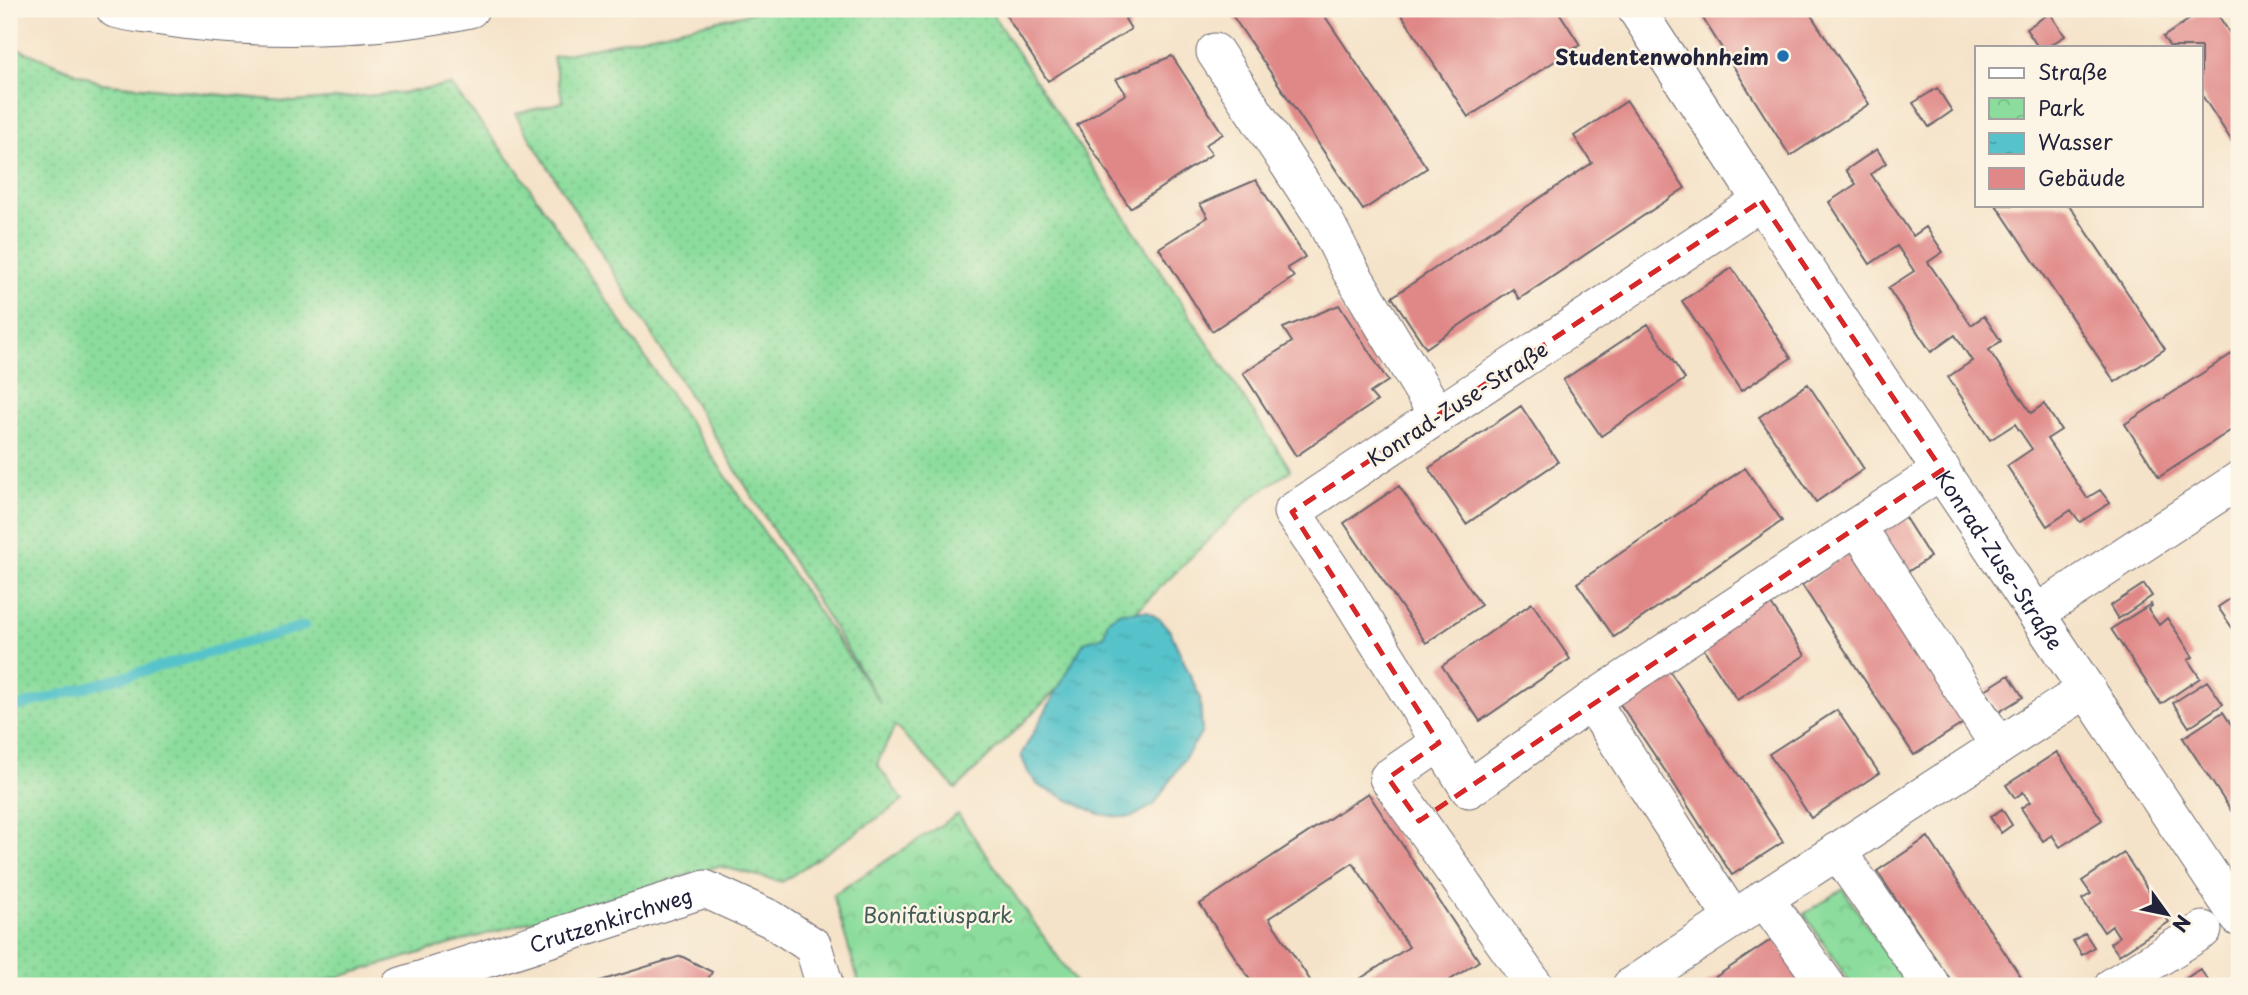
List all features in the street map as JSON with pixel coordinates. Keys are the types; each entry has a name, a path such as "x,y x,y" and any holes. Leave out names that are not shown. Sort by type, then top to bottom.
{"street":[{"path":"115,9 201,23 282,26 361,23 453,11"},
{"name":"Konrad-Zuse-Straße","path":"1636,9 2239,918"},
{"path":"1214,52 1322,215 1350,270 1438,416"},
{"name":"Konrad-Zuse-Straße","path":"1439,743 1344,588 1292,512 1761,201"},
{"path":"1419,821 1469,789 1591,701 1942,470"},
{"path":"2037,613 2239,480"},
{"path":"1857,526 1999,746"},
{"path":"1631,986 2087,689"},
{"path":"1591,701 1733,919"},
{"path":"1469,789 1439,743 1388,778 1526,983"},
{"path":"1837,851 1932,986"},
{"name":"Crutzenkirchweg","path":"401,986 705,889 771,919 813,946 825,986"},
{"path":"1764,898 1827,986"},
{"path":"2113,986 2203,930"}],"highlighted area":[{"path":"1761,201 1942,470 1419,821 1388,778 1439,743 1292,512"}],"green space":[{"path":"768,9 989,9 1291,470 1251,498 956,789 895,726 877,764 903,801 782,882 719,866 308,986 9,986 9,45 101,83 294,102 400,93 451,85 519,172 881,704 515,114 563,102 553,57"},
{"name":"Bonifatiuspark","path":"958,814 1078,986 860,986 833,895"},
{"path":"1843,889 1907,986 1852,986 1804,914"}],"water":[{"path":"1147,611 1161,620 1170,631 1200,697 1202,732 1154,805 1132,817 1099,814 1039,786 1028,772 1021,755 1084,642 1104,636 1108,620 1121,612"}],"building":[{"path":"1002,9 1138,11 1125,19 1131,29 1048,81"},
{"path":"1228,9 1320,9 1427,168 1363,210"},
{"path":"1398,9 1557,9 1580,45 1468,117"},
{"name":"Studentenwohnheim","path":"1697,9 1807,9 1869,104 1790,156"},
{"path":"2205,9 2214,9 2239,47 2239,152 2202,96 2202,46 2169,46 2163,37"},
{"path":"2050,13 2065,36 2049,46 2037,46 2026,29"},
{"path":"1172,56 1223,134 1205,145 1212,154 1130,208 1077,125 1126,94 1116,79"},
{"path":"1937,88 1952,111 1929,127 1913,103"},
{"path":"1627,101 1685,188 1519,299 1513,289 1426,348 1392,297 1592,163 1574,136"},
{"path":"1877,149 1886,163 1871,174 1913,236 1926,227 1943,252 1928,262 1971,325 1984,316 1993,329 2001,341 1989,350 2031,413 2044,404 2061,430 2047,439 2087,498 2100,490 2110,503 2080,522 2071,510 2047,526 2007,466 2032,449 2015,424 1990,440 1948,377 1972,361 1955,335 1931,352 1888,288 1914,271 1897,246 1870,264 1829,202 1856,184 1846,170"},
{"path":"1256,180 1305,257 1287,268 1294,277 1212,331 1159,248 1208,217 1200,204"},
{"path":"1997,206 2070,206 2165,349 2115,382"},
{"path":"1732,268 1791,358 1741,391 1682,301"},
{"path":"1339,305 1388,381 1370,393 1377,401 1296,456 1243,373 1292,342 1283,328"},
{"path":"1648,324 1685,379 1601,436 1563,380"},
{"path":"2239,349 2239,425 2159,477 2125,424"},
{"path":"1808,384 1864,469 1816,502 1759,417"},
{"path":"1521,406 1558,462 1466,524 1429,468"},
{"path":"1745,468 1782,521 1614,637 1577,583"},
{"path":"1399,486 1481,605 1426,643 1344,523"},
{"path":"1897,505 1930,557 1900,577 1867,525"},
{"path":"1851,551 1965,722 1914,755 1802,585"},
{"path":"2144,584 2152,596 2118,619 2110,606"},
{"path":"1763,592 1805,655 1737,700 1696,637"},
{"path":"2239,593 2239,638 2218,607"},
{"path":"1532,603 1570,659 1480,721 1442,666"},
{"path":"2151,604 2148,609 2159,625 2167,618 2180,637 2193,657 2188,660 2200,678 2161,704 2111,629"},
{"path":"1663,661 1783,842 1732,875 1614,695"},
{"path":"2009,675 2023,697 1999,712 1985,690"},
{"path":"2207,681 2223,704 2189,727 2173,703"},
{"path":"1837,710 1879,773 1811,818 1769,754"},
{"path":"2223,712 2239,737 2239,808 2232,812 2183,738"},
{"path":"2057,752 2102,820 2060,847 2052,835 2043,841 2021,808 2030,802 2023,792 2015,798 2006,785"},
{"path":"1368,793 1479,961 1441,986 1349,986 1409,947 1353,863 1269,918 1314,986 1254,986 1200,904"},
{"path":"2002,809 2012,825 2001,833 1990,817"},
{"path":"1928,837 2027,986 1954,986 1877,871"},
{"path":"2124,853 2169,922 2119,955 2110,943 2119,937 2112,926 2104,932 2082,899 2091,894 2082,881"},
{"path":"2085,933 2094,947 2082,955 2073,941"},
{"path":"1774,938 1806,986 1702,986"},
{"path":"681,956 712,972 704,986 598,986 597,982"},
{"path":"2200,969 2212,986 2175,986"}],"waterway":[{"path":"9,709 304,626"}],"place":[{"name":"Studentenwohnheim","path":"1783,56"}]}
